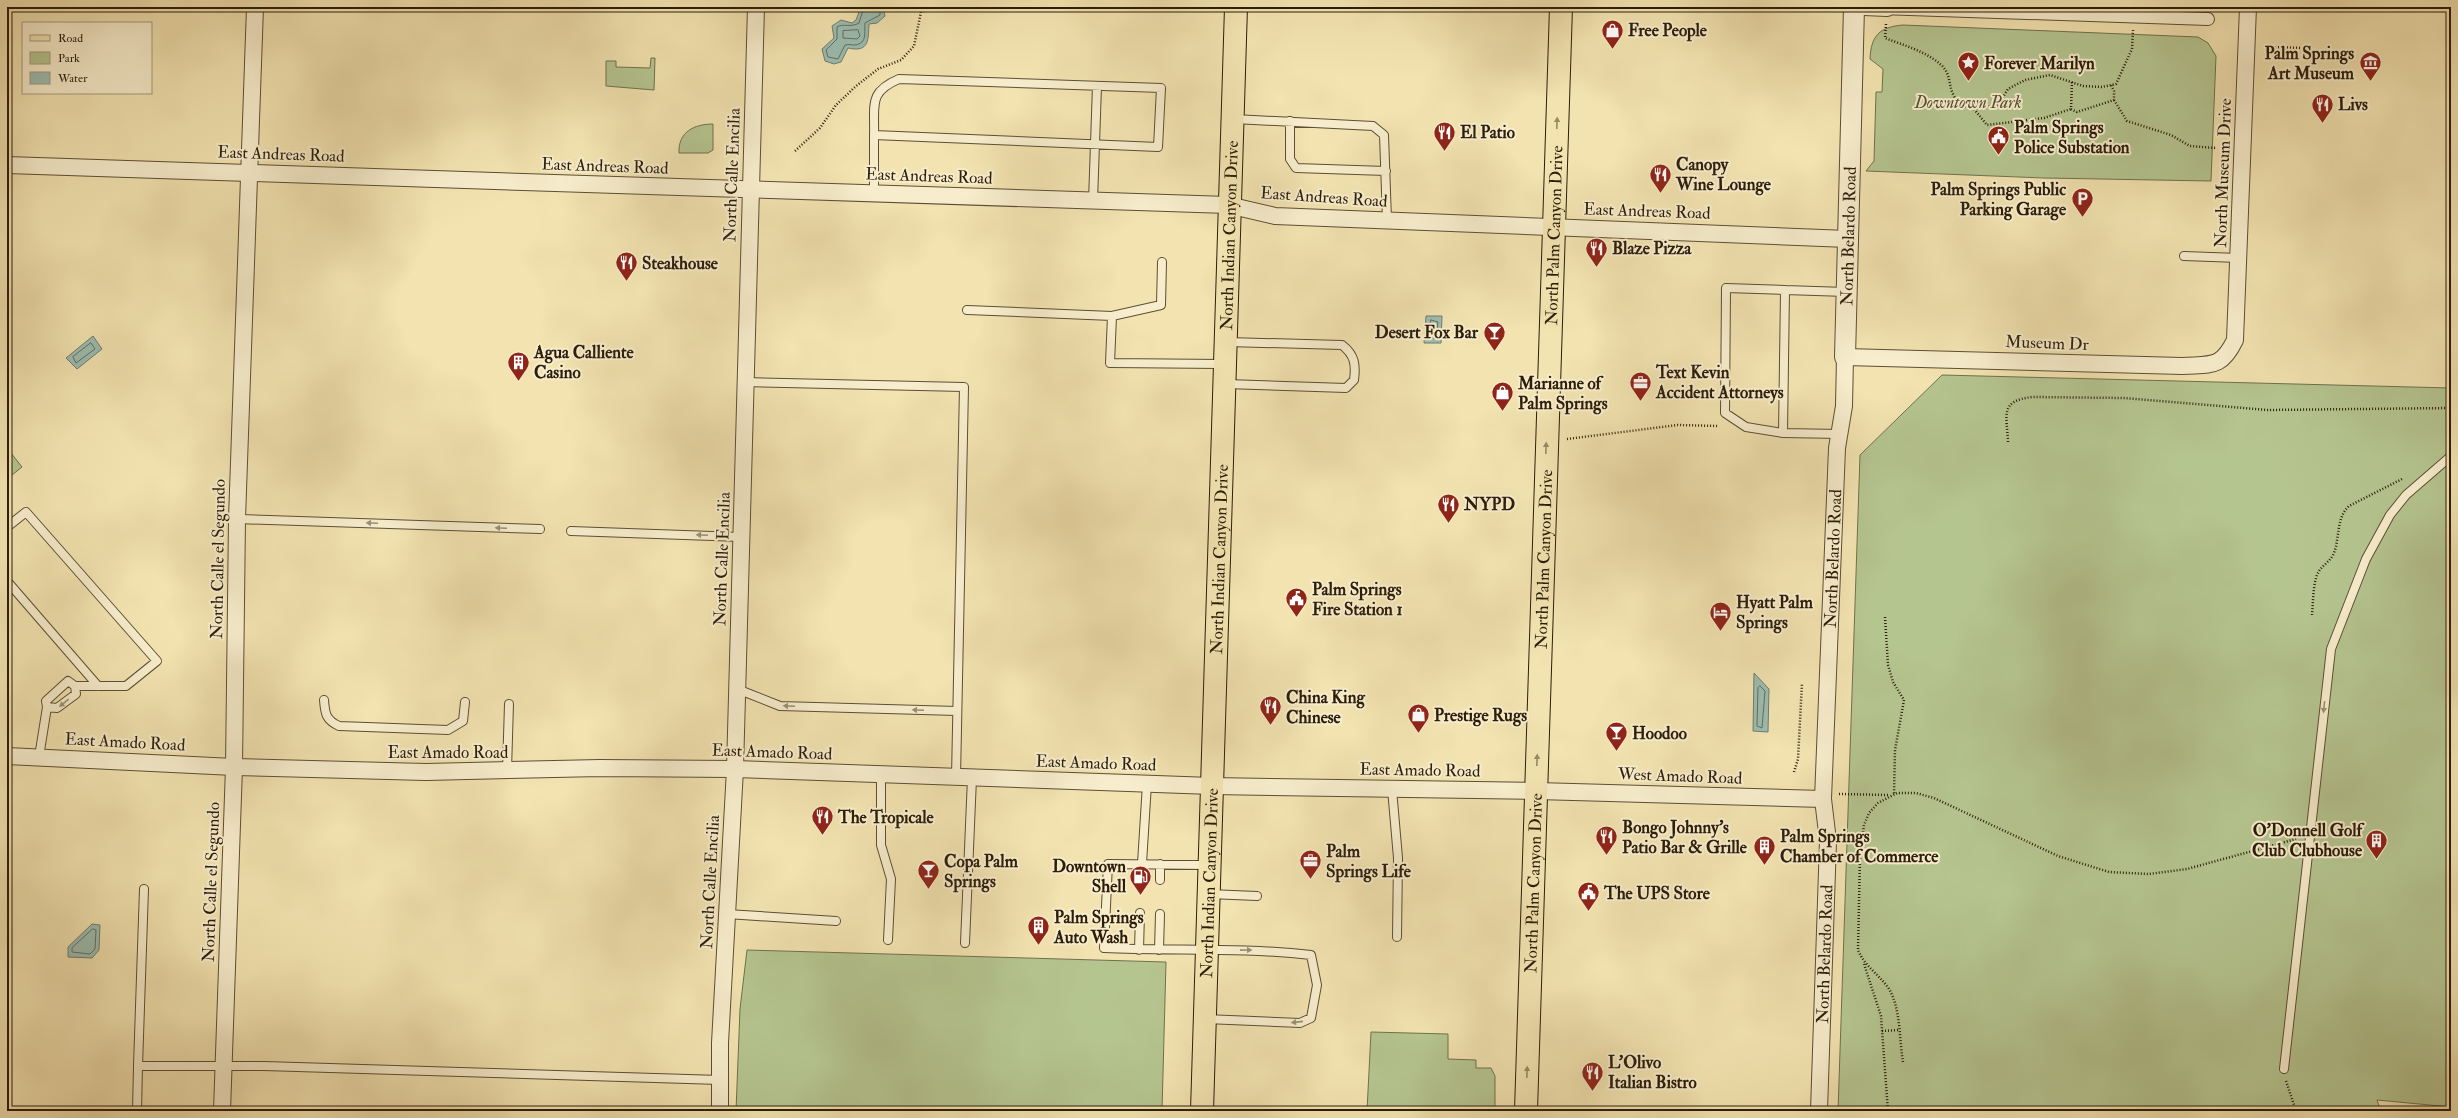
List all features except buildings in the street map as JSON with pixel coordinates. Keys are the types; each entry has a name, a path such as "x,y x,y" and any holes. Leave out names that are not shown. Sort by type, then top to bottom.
{"main road":[{"name":"North Indian Canyon Drive","path":"1202,1111 1228,205 1236,7"},
{"name":"North Palm Canyon Drive","path":"1526,1111 1561,7"}],"street":[{"name":"North Calle el Segundo","path":"222,1111 234,767 237,519 254,7"},
{"name":"North Calle Encilia","path":"720,1111 727,914 735,770 756,7"},
{"name":"North Belardo Road","path":"1819,1111 1828,841 1823,796 1836,466 1846,357 1846,292 1854,7"},
{"path":"1864,7 2208,19"},
{"name":"North Museum Drive","path":"2235,340 2248,7"},
{"name":"East Andreas Road","path":"7,165 1228,205 1274,216 1554,226 1848,239"},
{"name":"Museum Dr","path":"1846,357 2182,366 2213,364 2227,357 2235,340"},
{"name":"East Amado Road","path":"7,756 234,767 426,772 600,768 735,770 1212,786 1537,790"},
{"name":"West Amado Road","path":"1537,790 1823,796"}],"lane":[{"path":"874,135 1158,147 1161,88 899,79 883,86 875,98 874,135 874,194"},
{"path":"1093,201 1097,86"},
{"path":"1232,118 1374,126 1384,134 1388,220"},
{"path":"1290,121 1290,159 1296,168 1386,171"},
{"path":"2184,256 2239,258"},
{"path":"967,310 1112,316 1161,305 1162,262"},
{"path":"1840,434 1783,433 1746,427 1725,413 1726,288 1846,292"},
{"path":"1783,433 1785,290"},
{"path":"1112,316 1110,363 1346,388 1354,380 1356,365 1351,352 1342,345 1224,342"},
{"path":"745,382 964,387 958,711 964,777 965,943"},
{"path":"2284,1068 2331,649 2366,559 2390,515 2406,495 2451,456"},
{"path":"7,527 26,512 157,661 126,686 75,686 68,681 46,701 47,707 39,757"},
{"path":"237,519 540,529"},
{"path":"571,531 741,537"},
{"path":"7,581 98,686"},
{"path":"47,707 57,708 76,694 75,686"},
{"path":"737,689 780,706 958,711"},
{"path":"324,700 325,715 329,721 339,726 448,730 463,721 465,702"},
{"path":"507,770 509,704"},
{"path":"881,774 881,845 891,879 888,940"},
{"path":"1141,879 1146,784"},
{"path":"1392,789 1398,858 1397,937"},
{"path":"1205,1019 1300,1022 1311,1018 1317,985 1311,955 1271,950 1207,951 1104,948 1108,864 1209,865"},
{"path":"1160,864 1160,880"},
{"path":"137,1111 144,889"},
{"path":"1209,894 1257,896"},
{"path":"1139,950 1140,913"},
{"path":"727,914 836,921"},
{"path":"1159,950 1160,914"},
{"path":"138,1066 224,1066 720,1080"}],"path":[{"path":"922,7 922,14"},
{"path":"795,151 820,128 836,105 856,86 878,69 901,60 914,46 925,7"},
{"path":"1887,8 1885,38 1921,52 1941,64 1951,79 1953,94 1966,108 1974,109 1998,105 2008,89 2025,80 2050,75 2072,82 2102,87 2116,84 2132,49 2134,17"},
{"path":"2269,47 2304,48"},
{"path":"2071,109 2072,82"},
{"path":"2111,85 2114,91 2114,100 2128,121 2171,135 2190,146 2216,148"},
{"path":"1974,109 1987,125 2044,118 2071,109 2077,112 2114,100"},
{"path":"2008,442 2007,410 2010,403 2017,399 2032,397 2125,398 2252,410 2451,408"},
{"path":"1546,446 1570,438 1678,425 1746,427"},
{"path":"2312,615 2318,571 2330,560 2334,553 2343,512 2349,506 2408,475"},
{"path":"1886,618 1888,665 1893,682 1904,700 1895,750 1894,794"},
{"path":"1794,772 1798,759 1802,683"},
{"path":"1823,796 1889,795 1906,792 1934,798 2058,856 2109,872 2149,874 2187,869 2310,836"},
{"path":"1888,1111 1882,1031 1878,1004 1858,950 1861,840 1869,814 1889,795"},
{"path":"1864,963 1890,991 1896,1008 1903,1062"},
{"path":"1882,1031 1899,1030"},
{"path":"2284,1068 2287,1087 2296,1111"}],"green space":[{"path":"445,7 565,7 562,11"},
{"name":"Downtown Park","path":"1903,25 2198,37 2208,43 2216,56 2211,181 2044,178 1866,171 1874,161 1876,92 1882,92 1883,69 1870,59 1872,44 1878,34 1882,31 1895,26"},
{"path":"651,58 655,58 654,90 606,86 606,61 616,61 616,67 650,68"},
{"path":"706,124 713,124 713,150 708,153 679,153 681,140 688,131"},
{"path":"1942,375 2451,388 2451,1107 2377,1100 2381,1111 1838,1111 1860,455"},
{"path":"7,448 22,467 7,479"},
{"path":"747,950 1166,962 1162,1111 736,1111 740,1009"},
{"path":"1371,1032 1448,1034 1448,1059 1476,1060 1476,1068 1491,1068 1495,1076 1495,1111 1367,1111"}],"water":[{"path":"861,7 883,7 885,16 877,23 869,24 868,40 864,47 855,49 848,48 841,62 834,64 825,61 822,49 834,38 832,26 841,20 852,23 856,20"},
{"path":"1426,316 1442,316 1441,343 1424,343"},
{"path":"93,336 102,349 77,369 66,358"},
{"path":"1754,673 1769,689 1768,732 1753,731"},
{"path":"92,924 100,925 99,950 92,958 68,957 68,947"}],"place":[{"name":"Free People","path":"1612,50"},
{"name":"Forever Marilyn","path":"1969,82"},
{"name":"Palm Springs Art Museum","path":"2370,82"},
{"name":"Livs","path":"2322,124"},
{"name":"El Patio","path":"1444,152"},
{"name":"Palm Springs Police Substation","path":"1998,156"},
{"name":"Canopy Wine Lounge","path":"1660,194"},
{"name":"Palm Springs Public Parking Garage","path":"2082,218"},
{"name":"Blaze Pizza","path":"1596,268"},
{"name":"Steakhouse","path":"626,282"},
{"name":"Desert Fox Bar","path":"1494,352"},
{"name":"Agua Calliente Casino","path":"518,382"},
{"name":"Text Kevin Accident Attorneys","path":"1640,402"},
{"name":"Marianne of Palm Springs","path":"1502,412"},
{"name":"NYPD","path":"1448,524"},
{"name":"Palm Springs Fire Station 1","path":"1296,618"},
{"name":"Hyatt Palm Springs","path":"1721,632"},
{"name":"China King Chinese","path":"1271,726"},
{"name":"Prestige Rugs","path":"1418,734"},
{"name":"Hoodoo","path":"1617,752"},
{"name":"The Tropicale","path":"823,836"},
{"name":"Bongo Johnny's Patio Bar & Grille","path":"1607,856"},
{"name":"O'Donnell Golf Club Clubhouse","path":"2377,860"},
{"name":"Palm Springs Chamber of Commerce","path":"1764,866"},
{"name":"Palm Springs Life","path":"1311,880"},
{"name":"Copa Palm Springs","path":"928,890"},
{"name":"Downtown Shell","path":"1141,896"},
{"name":"The UPS Store","path":"1588,912"},
{"name":"Palm Springs Auto Wash","path":"1038,946"},
{"name":"L'Olivo Italian Bistro","path":"1592,1092"}]}
